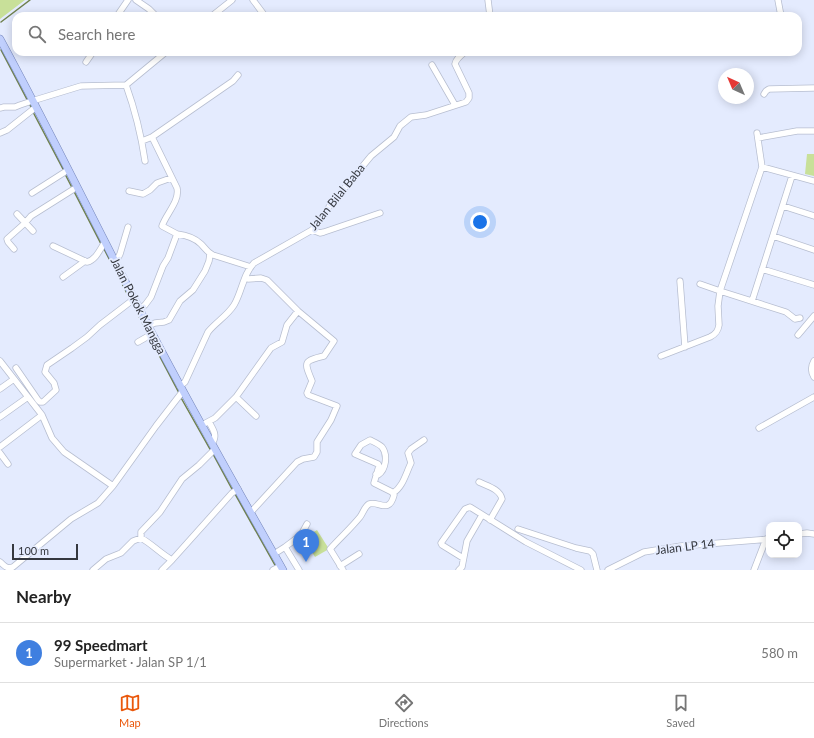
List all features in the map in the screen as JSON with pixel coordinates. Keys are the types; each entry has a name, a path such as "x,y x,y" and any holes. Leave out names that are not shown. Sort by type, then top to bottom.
{"main road":[{"name":"Jalan Pokok Mangga","path":"0,39 76,188 103,245 114,260 132,301 139,309 148,326 150,335 180,392 202,426 235,491 251,512 274,554 278,568"}],"street":[{"path":"120,12 128,0"},
{"path":"136,0 152,12"},
{"path":"217,12 232,0"},
{"path":"253,0 262,12"},
{"path":"488,0 490,12"},
{"path":"778,0 781,12"},
{"path":"86,62 90,56"},
{"path":"0,108 15,107 23,104 33,105 81,86 126,85 161,56"},
{"name":"Jalan Bilal Baba","path":"0,562 6,567 13,567 71,519 98,503 113,486 180,392 208,332 234,306 245,278 251,267 258,260 312,230 371,156 394,137 400,126 411,117 426,115 466,102 469,98 469,93 455,67 455,61 461,56"},
{"path":"432,65 455,105"},
{"path":"142,141 152,137 233,81 238,75"},
{"path":"126,85 134,107 142,141 144,161"},
{"path":"764,94 769,89 814,88"},
{"path":"0,133 7,130 29,113 33,105"},
{"path":"661,356 710,337 717,332 719,325 718,301 720,290 762,167 757,136 797,131 814,131"},
{"path":"152,137 177,188 178,196 162,226 177,234 182,234 198,241 210,254 251,267"},
{"path":"762,167 814,181"},
{"path":"32,193 66,171"},
{"path":"752,301 792,176"},
{"path":"129,190 143,194 157,183 172,178"},
{"path":"14,249 7,239 31,216 76,188"},
{"path":"783,206 814,216"},
{"path":"312,230 320,233 380,213"},
{"path":"17,214 33,231"},
{"path":"114,260 118,258 120,254 128,227"},
{"path":"139,309 145,305 151,297 177,234"},
{"path":"773,236 814,250"},
{"path":"53,246 85,261 91,261 103,245"},
{"path":"148,326 169,320 180,301 193,290 205,271 210,254"},
{"path":"63,277 85,261"},
{"path":"762,269 814,285"},
{"path":"245,278 261,278 267,280 298,311 334,341 324,356 312,359 308,362 307,368 312,381 307,394 337,406 331,420 317,442 317,452 314,457 297,462 251,512"},
{"path":"680,281 685,347"},
{"path":"700,284 786,312 795,319 800,318"},
{"path":"16,368 38,400 43,402 56,390 54,383 44,372 47,365 87,337 100,325 132,301"},
{"path":"202,426 215,418 236,397 271,348 282,342 287,325 298,311"},
{"path":"798,335 814,316"},
{"path":"138,342 150,335"},
{"path":"0,361 42,415 52,438 64,452 113,486"},
{"path":"814,361 812,370 814,377"},
{"path":"0,389 14,379"},
{"path":"0,417 28,397"},
{"path":"236,397 256,416"},
{"path":"759,428 814,397"},
{"path":"0,447 42,415"},
{"path":"141,538 141,532 160,512 182,479 199,465 212,448 215,437 210,422"},
{"path":"376,474 378,475 381,473 385,457 381,446 370,440 360,445 355,454 378,464 379,466 376,474 374,483 393,494"},
{"path":"358,554 342,568 330,549 360,517 366,506 369,504 383,506 388,505 393,499 393,494 397,491 411,464 408,453 411,449 424,440"},
{"path":"0,453 8,464"},
{"path":"479,482 498,491 502,496 502,499 490,520"},
{"path":"162,570 235,491"},
{"path":"463,558 442,544 442,541 465,509 470,507 526,542 581,570"},
{"path":"459,570 462,567 467,541 482,515"},
{"path":"274,554 302,535 307,524"},
{"path":"518,529 576,548 590,551 594,554 597,570"},
{"path":"802,534 814,534"},
{"path":"93,570 106,559 121,553 133,541 141,538 146,540 172,560"},
{"name":"Jalan LP 14","path":"608,570 644,552 681,546 766,539"},
{"path":"754,570 766,543"},
{"path":"285,547 298,570"}],"green space":[{"path":"0,0 25,0 0,19"},
{"path":"807,154 814,154 814,176 805,174"},
{"path":"317,530 329,549 315,557 304,538"}],"waterway":[{"path":"14,12 30,0"},
{"path":"1,22 12,14"},
{"path":"1,50 32,109"},
{"path":"33,112 64,171"},
{"path":"65,174 101,244"},
{"path":"103,247 148,334"},
{"path":"150,338 179,393"},
{"path":"180,396 211,451"},
{"path":"213,454 233,491"},
{"path":"235,494 276,567"}],"place":[{"name":"99 Speedmart","path":"306,562"}]}
